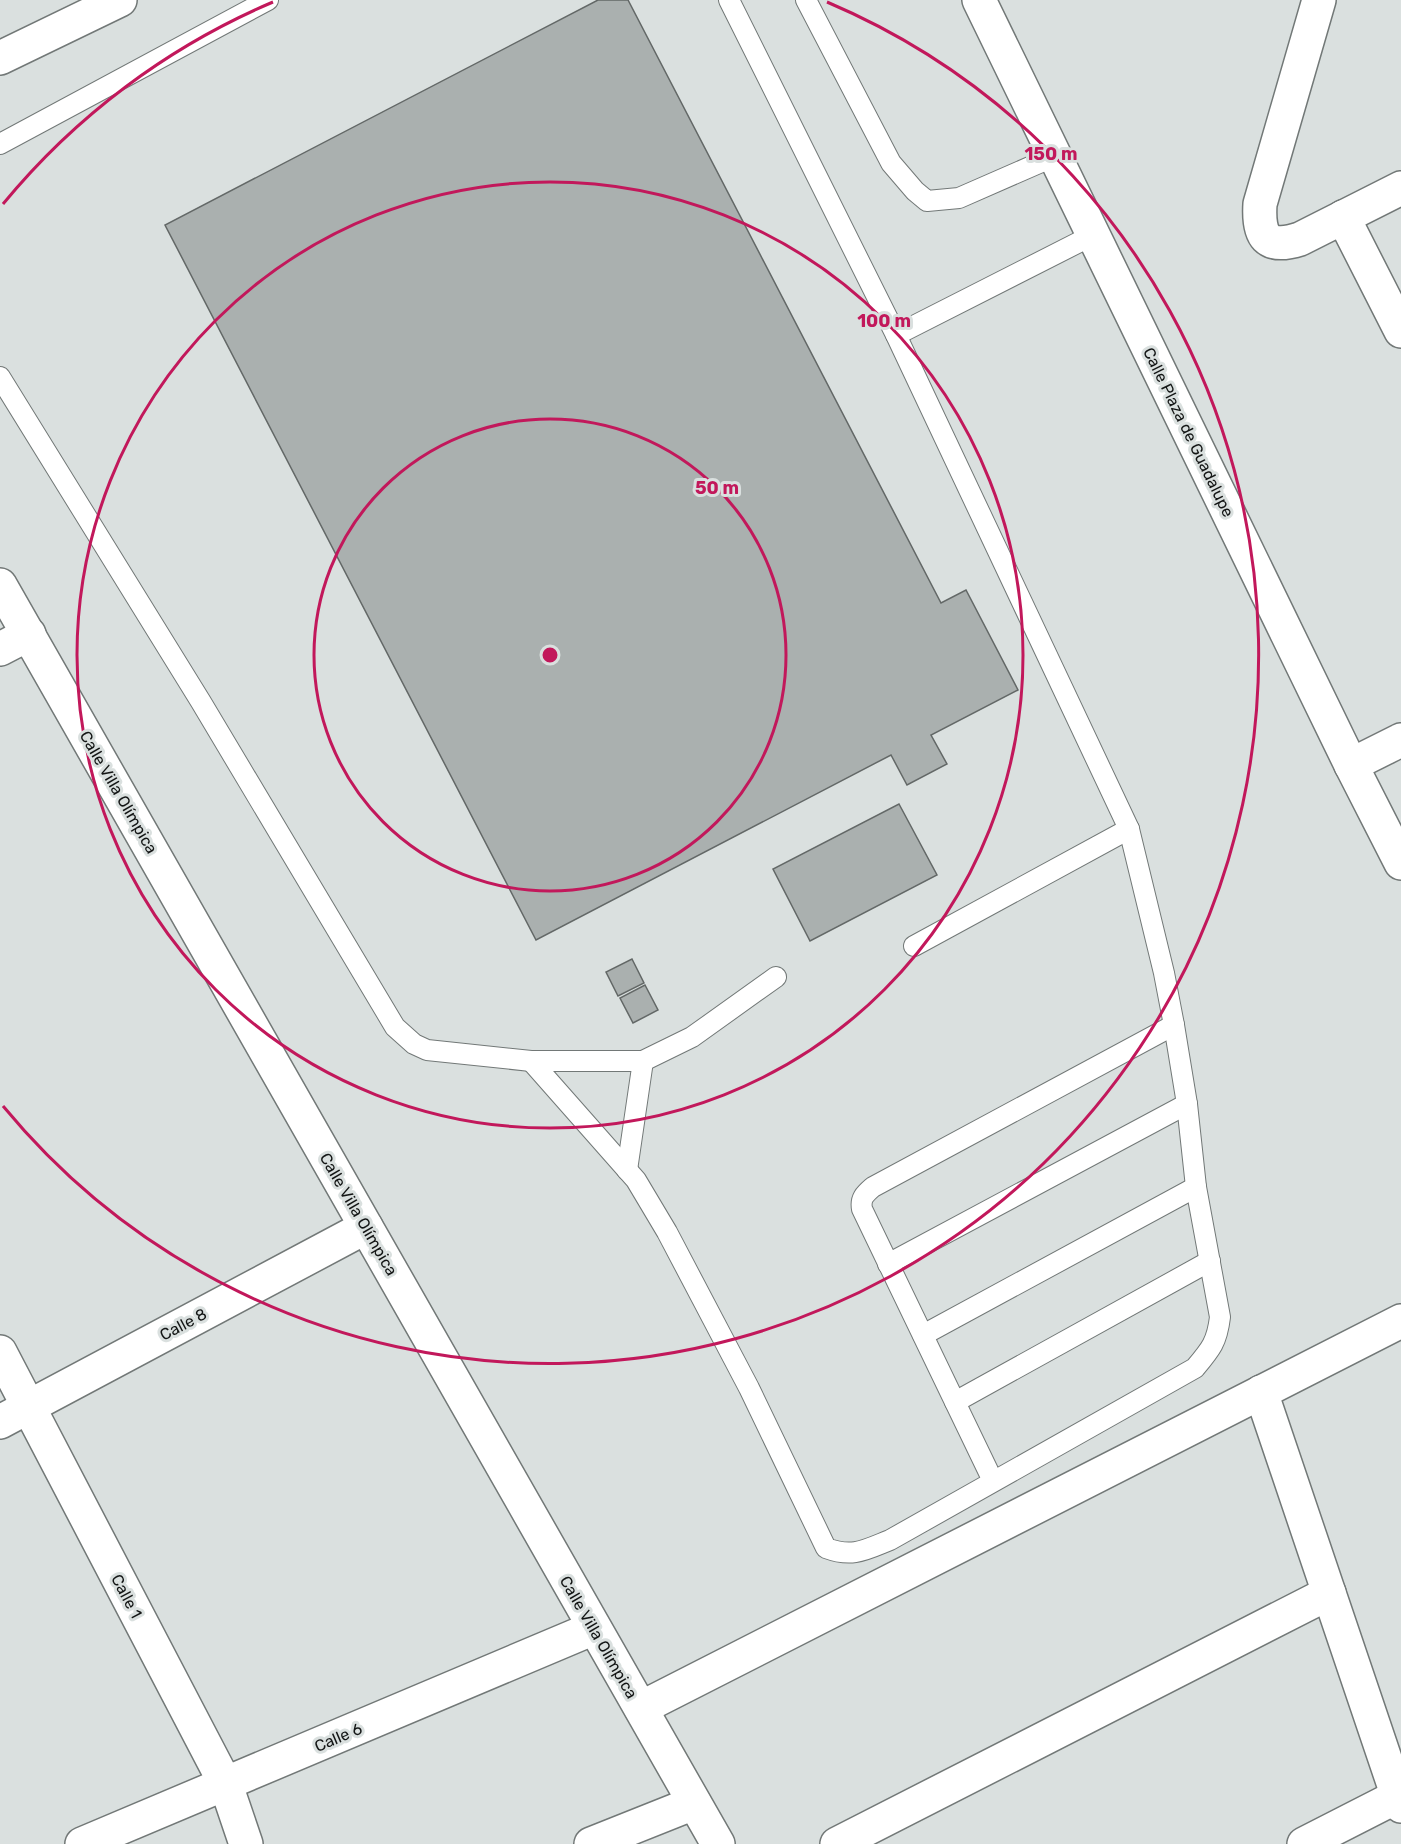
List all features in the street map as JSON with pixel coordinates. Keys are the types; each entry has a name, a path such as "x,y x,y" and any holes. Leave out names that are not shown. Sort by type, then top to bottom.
{"street":[{"path":"0,58 120,0"},
{"name":"Calle Plaza de Guadalupe","path":"979,0 1351,765 1401,863"},
{"path":"1319,1 1260,204 1259,219 1262,232 1268,240 1278,244 1286,243 1401,188"},
{"path":"1343,217 1401,331"},
{"name":"Calle Villa Olímpica","path":"0,585 718,1844"},
{"path":"0,649 29,634"},
{"path":"1351,765 1401,740"},
{"name":"Calle 8","path":"0,1422 366,1227"},
{"path":"640,1708 1401,1321"},
{"name":"Calle 1","path":"0,1352 226,1785 246,1844"},
{"path":"1261,1392 1399,1801 1304,1844"},
{"path":"837,1844 1329,1593"},
{"name":"Calle 6","path":"82,1844 594,1628"},
{"path":"591,1844 694,1803"}],"lane":[{"path":"0,144 268,0"},
{"path":"531,1061 636,1180 673,1242 749,1388 826,1548 843,1554 863,1551 890,1540 1195,1368 1210,1350 1218,1335 1220,1317 1196,1187 1187,1104 1174,1024 1130,829 896,335 729,0"},
{"path":"806,0 891,163 915,191 927,201 959,198 1055,156"},
{"path":"896,335 1094,235"},
{"path":"0,377 201,702 395,1027 414,1044 427,1050 531,1061 643,1061 692,1037 776,977"},
{"path":"914,946 1130,829"},
{"path":"993,1482 862,1209 861,1201 864,1194 873,1187 1174,1024"},
{"path":"627,1170 643,1061"},
{"path":"888,1264 1187,1104"},
{"path":"923,1335 1196,1187"},
{"path":"955,1402 1210,1261"}],"building":[{"path":"598,0 628,0 941,603 966,590 1018,690 931,735 947,764 907,785 891,755 536,940 165,225"},
{"path":"899,804 937,875 810,941 773,869"},
{"path":"632,959 644,983 618,996 606,972"},
{"path":"645,985 658,1010 633,1023 620,998"}]}
